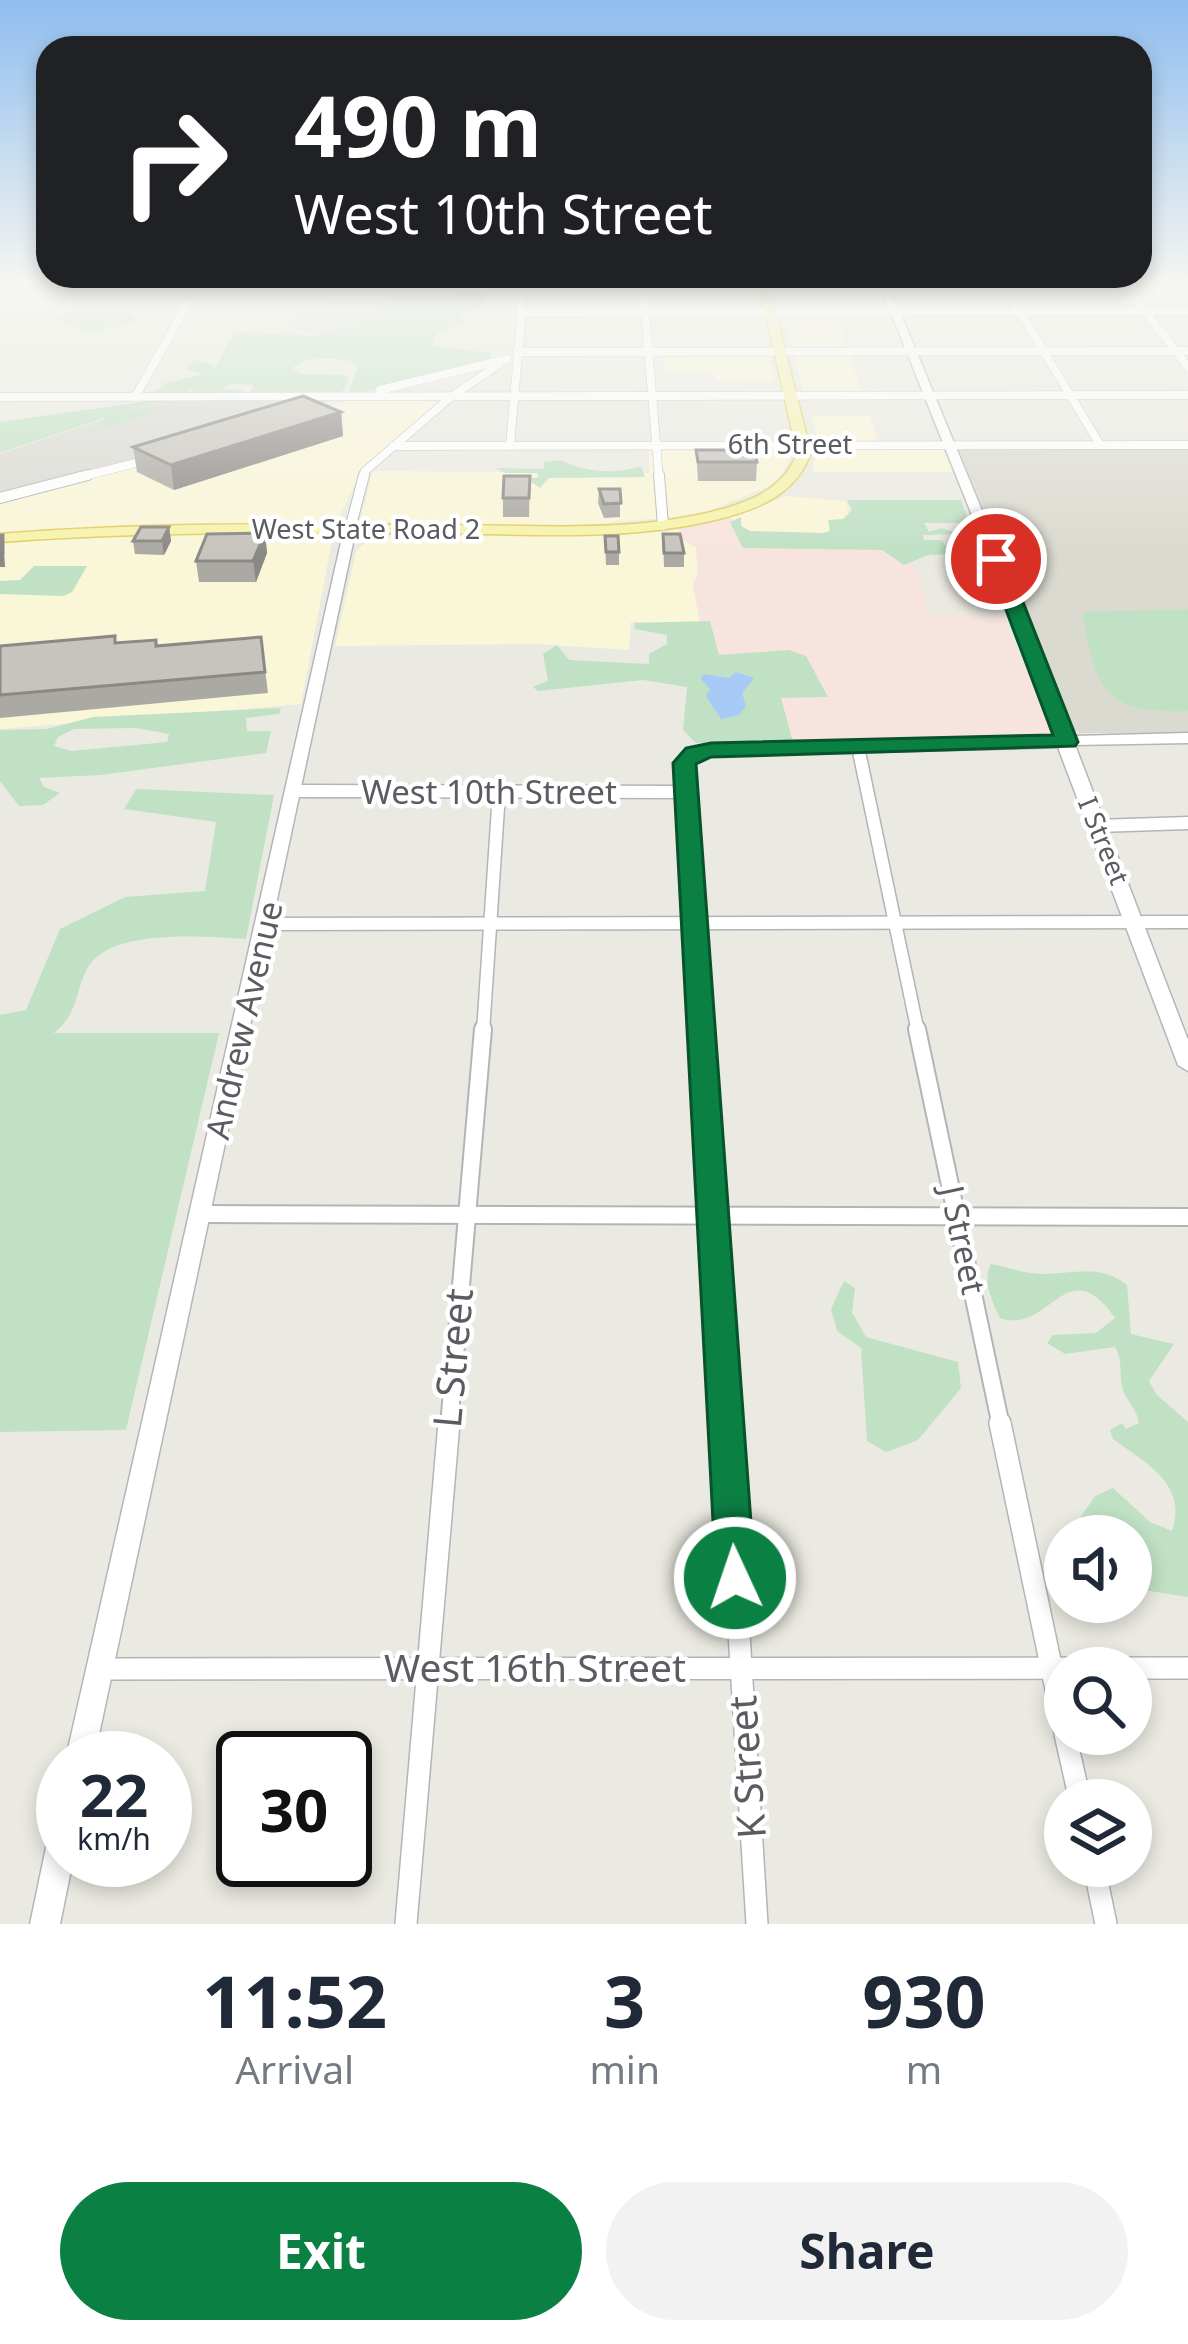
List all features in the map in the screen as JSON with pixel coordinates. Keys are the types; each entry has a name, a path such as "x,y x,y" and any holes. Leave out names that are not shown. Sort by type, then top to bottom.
{"main road":[{"path":"787,375 804,446"},
{"name":"West State Road 2","path":"0,538 112,531 574,530 663,525 730,510 786,483 802,462 804,446"}],"street":[{"path":"135,397 147,375"},
{"path":"305,411 438,375"},
{"name":"Andrew Avenue","path":"86,1731 362,478 393,446 485,375"},
{"path":"510,446 513,375"},
{"path":"652,375 663,525"},
{"name":"I Street","path":"923,375 1187,1058"},
{"path":"1059,375 1100,445"},
{"path":"0,397 1188,395"},
{"name":"6th Street","path":"393,446 1188,445"},
{"path":"0,498 158,458"},
{"path":"858,747 1188,738"},
{"name":"K Street","path":"757,1924 684,763 694,753 858,747"},
{"name":"J Street","path":"858,747 1047,1647"},
{"name":"West 10th Street","path":"294,791 685,792"},
{"name":"L Street","path":"406,1924 499,793"},
{"path":"1097,826 1188,823"},
{"path":"265,924 1188,922"},
{"path":"201,1214 1188,1217"},
{"name":"West 16th Street","path":"99,1669 1044,1667"},
{"name":"West 16th Street","path":"1152,1667 1188,1667"},
{"path":"45,1924 53,1887"},
{"path":"1098,1887 1106,1924"}],"shaded area":[{"path":"714,375 774,375 775,381 716,381"},
{"path":"799,375 856,375 861,392 803,392"},
{"path":"163,399 336,399 180,450 0,495 0,454"},
{"path":"351,399 434,399 437,403 362,468 338,521 0,532 0,500 200,448"},
{"path":"811,416 870,416 879,443 818,443"},
{"path":"1188,447 1188,733 1080,733 1074,729 959,450"},
{"path":"817,448 942,448 956,472 812,472"},
{"path":"649,449 795,449 782,475 767,487 708,511 674,517 579,525 480,525 372,524 361,517 373,471 649,473"},
{"path":"785,496 846,501 856,547 753,547 730,518"},
{"path":"730,518 754,547 907,547 931,616 1003,618 1052,730 1049,737 779,747 752,661 707,659 693,584 698,574 696,547 680,539 679,529"},
{"path":"679,529 681,538 696,547 698,574 693,584 700,623 631,622 629,650 536,644 335,646 356,551 371,538 634,534"},
{"path":"312,534 332,541 301,704 0,729 0,542"}],"green space":[{"path":"200,375 345,375 349,379 341,394 250,393 254,385 233,384 221,389 243,390 241,394 183,396 199,386 186,392 154,392 166,383"},
{"path":"355,375 431,375 355,394 349,392"},
{"path":"162,399 127,411 169,406 109,428 83,432 105,422 104,418 0,453 0,422"},
{"path":"560,460 600,471 641,466 645,477 549,478 540,488 527,479 539,477 537,473 506,473 495,468 544,469 544,462"},
{"path":"847,500 961,500 969,523 924,523 929,532 941,528 960,534 923,535 924,540 942,540 950,554 928,555 904,565 882,550 743,548 730,522 741,517 741,526 750,531 823,533 830,531 828,520 843,519 852,510"},
{"path":"34,566 87,566 72,592 64,596 0,594 0,581 20,580"},
{"path":"1188,609 1188,711 1137,707 1108,691 1092,660 1082,612"},
{"path":"710,621 719,655 789,650 806,656 828,697 781,698 793,742 696,743 683,730 687,687 643,680 538,691 533,687 548,681 543,654 557,645 569,660 649,664 649,654 667,644 667,635 635,629 634,623"},
{"path":"281,708 279,714 246,718 247,731 271,731 266,753 100,775 39,778 44,787 60,793 43,805 19,806 0,781 0,730 47,729 93,717","holes":["136,728 169,734 167,742 72,751 54,746 58,737 74,729"]},
{"path":"136,789 274,795 246,939 160,938 116,946 87,969 72,1011 54,1033 219,1033 126,1430 0,1432 0,1015 26,1010 60,929 125,897 205,891 216,822 124,809"},
{"path":"991,1264 1030,1273 1103,1273 1127,1285 1131,1334 1174,1344 1149,1381 1157,1395 1188,1422 1188,1597 1152,1591 1152,1523 1172,1531 1174,1500 1150,1466 1113,1439 1110,1430 1122,1423 1126,1429 1139,1423 1122,1387 1115,1347 1065,1354 1047,1343 1053,1335 1096,1333 1115,1318 1083,1291 1070,1292 1032,1316 1000,1318 991,1298"},
{"path":"844,1281 855,1288 852,1312 866,1337 958,1362 961,1388 918,1440 886,1452 867,1441 861,1348 837,1331 831,1309"},
{"path":"1113,1488 1142,1515 1082,1515 1095,1496"}],"water":[{"path":"736,672 754,678 742,693 746,706 739,715 721,719 701,679 703,674 729,678"}],"building":[{"path":"303,396 341,412 171,465 133,447"},
{"path":"733,440 752,440 757,462 698,462 696,450 735,450"},
{"path":"504,476 530,476 529,498 503,498"},
{"path":"599,489 620,489 621,503 604,504"},
{"path":"141,527 169,527 162,541 133,541"},
{"path":"265,533 253,561 196,561 207,534"},
{"path":"663,534 680,534 684,553 664,553"},
{"path":"605,536 618,536 619,552 606,552"},
{"path":"115,636 115,643 156,640 156,646 261,637 265,672 0,695 0,646"}],"route":[{"path":"735,1578 684,763 694,753 711,750 1067,742 996,559"}]}
